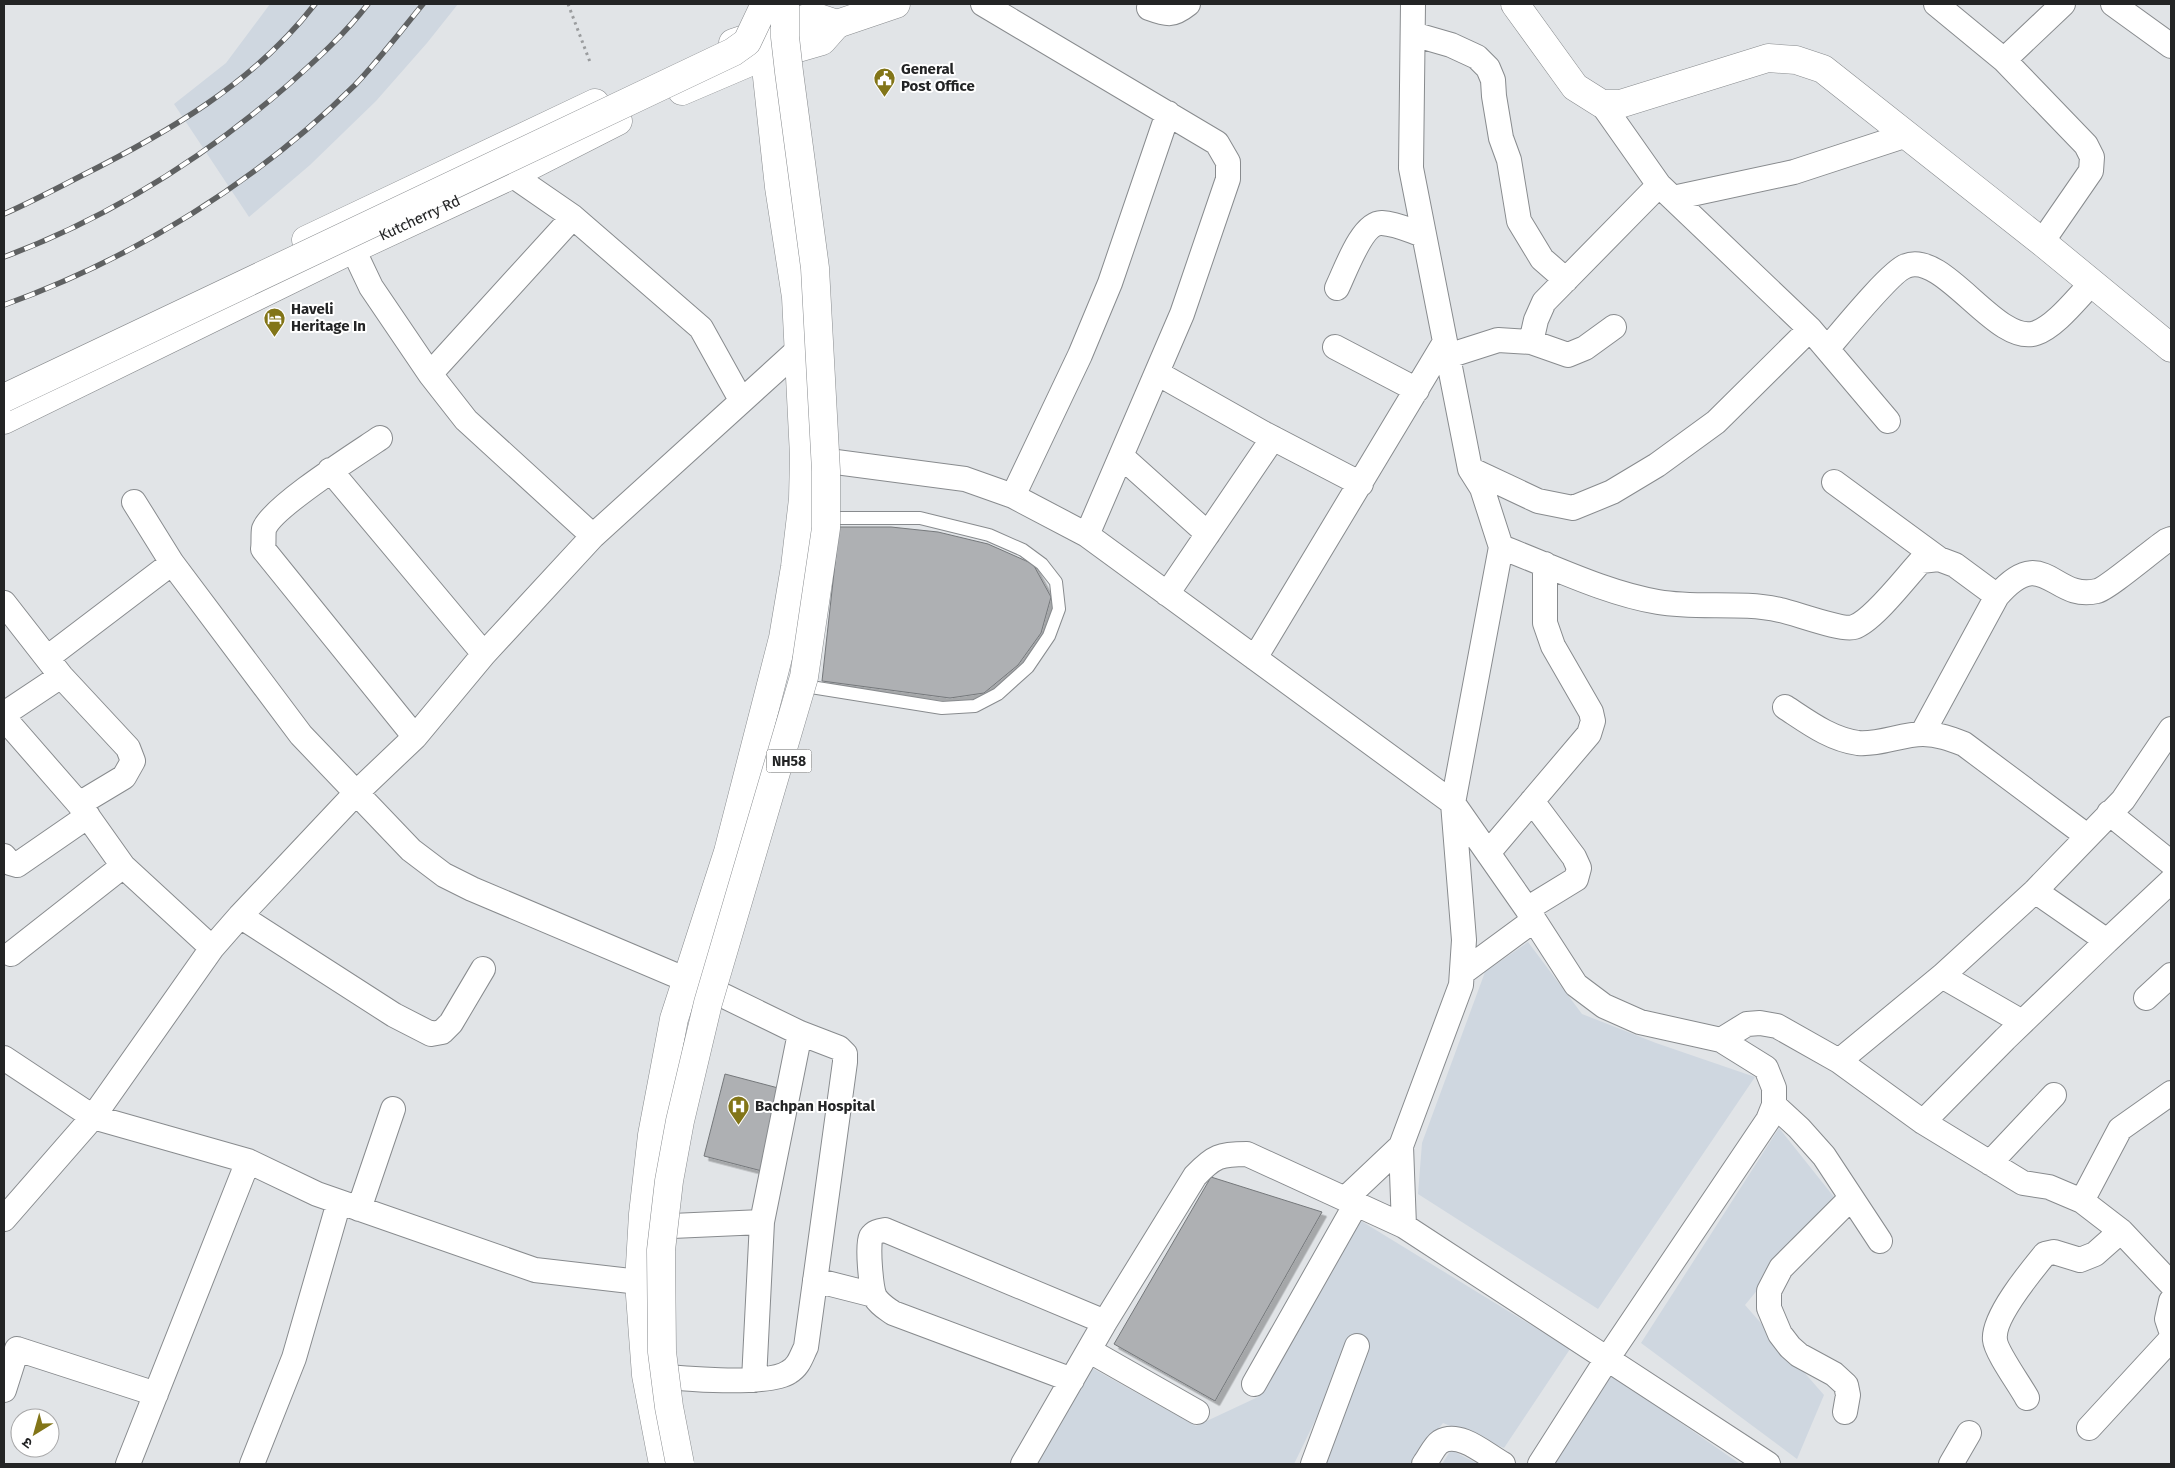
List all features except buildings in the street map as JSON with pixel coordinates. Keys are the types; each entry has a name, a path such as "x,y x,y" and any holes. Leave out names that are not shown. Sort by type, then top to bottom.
{"main road":[{"name":"NH58","path":"689,1464 659,1376 639,1282 643,1214 652,1135 674,1019 728,852 783,638 803,499 804,456 796,297 779,187 763,46 766,4"},
{"path":"4,398 733,52 747,42 766,4"},
{"path":"670,1464 658,1396 650,1320 653,1212 663,1130 694,999 749,819 777,716 791,654 811,540 813,469 811,371 805,288 766,4"},
{"path":"4,386 589,105 709,51 763,46 794,19 814,16 837,24 896,4"},
{"path":"1516,4 1575,86 1602,104 1620,104 1768,58 1796,60 1823,69 2042,242 2171,348"},
{"name":"NH58","path":"662,1464 659,1376 668,1296 672,1226 686,1138 720,994 811,687 823,618 834,518 836,462 832,360 825,277 794,19"},
{"path":"680,1464 669,1407 662,1352 661,1250 669,1180 680,1121 708,1003 804,677 826,528 826,471 815,268 788,63 794,19"},
{"name":"Kutcherry Rd","path":"4,420 353,249 512,175 706,79 763,46"}],"street":[{"path":"983,4 1217,143 1228,162 1228,179 1182,314 1087,536"},
{"path":"1150,8 1165,14 1177,12 1188,4"},
{"path":"1254,1384 1351,1201 1401,1146 1461,984 1464,940 1453,803 1500,547 1482,488 1470,469 1411,168 1413,4"},
{"path":"1936,4 2004,60 2086,145 2092,157 2091,171 2042,242"},
{"path":"2004,60 2063,4"},
{"path":"2125,7 2171,46"},
{"path":"1413,34 1451,45 1477,57 1488,68 1493,80 1501,138 1509,160 1519,222 1542,259 1566,280"},
{"path":"1602,104 1666,191 1810,329 1888,421"},
{"path":"1013,496 1080,355 1110,283 1168,113"},
{"path":"1531,342 1536,320 1544,302 1666,191 1794,172 1907,135"},
{"path":"512,175 573,218 700,328 741,400"},
{"path":"430,374 573,218"},
{"path":"1337,288 1361,238 1370,227 1380,223 1388,224 1424,235"},
{"path":"353,249 371,286 430,374 466,420 593,536"},
{"path":"1827,349 1892,276 1906,266 1922,265 1938,272 2005,327 2023,334 2035,334 2050,325 2092,283"},
{"path":"1255,658 1417,390 1447,349 1498,340 1531,342 1568,355 1585,348 1614,327"},
{"path":"1470,469 1538,501 1572,508 1612,492 1657,464 1716,422 1810,329"},
{"path":"1335,347 1417,390"},
{"path":"4,1219 92,1118 212,948 240,916 355,794 415,737 484,654 593,536 798,350"},
{"path":"1157,373 1273,438 1361,484"},
{"path":"380,438 330,470 276,514 264,529 263,549 415,737"},
{"path":"1167,594 1273,438"},
{"path":"804,456 965,479 1013,496 1087,536 1453,803 1576,985 1604,1006 1640,1022 1721,1040 1766,1068 1774,1088 1774,1105 1768,1120 1607,1359 1540,1464"},
{"path":"1121,456 1208,534"},
{"path":"330,470 484,654"},
{"path":"1834,482 1939,559 1955,565 1997,596"},
{"path":"134,502 172,563 301,735 355,794 411,850 444,875 472,889 720,994 800,1033 839,1048 845,1054 806,1347 798,1366 778,1377 754,1380 659,1376"},
{"path":"1922,734 1997,596 2007,584 2022,574 2043,574 2076,592 2098,591 2171,539"},
{"path":"1500,547 1620,593 1659,602 1779,610 1853,628 1871,617 1921,560 1939,559"},
{"path":"172,563 54,667 4,716 84,810 123,866 212,948"},
{"path":"1488,853 1589,734 1593,721 1592,712 1553,646 1545,624 1545,564"},
{"path":"4,603 54,667 128,748 133,760 124,777 17,864 10,863 4,856"},
{"path":"1785,708 1833,736 1860,743 1922,734 1941,736 1964,744 2087,836"},
{"path":"1839,1061 1942,976 2036,890 2109,813 2124,800 2171,729"},
{"path":"1462,972 1576,879 1579,868 1574,857 1532,801"},
{"path":"2109,813 2171,863"},
{"path":"11,954 123,866"},
{"path":"1923,1122 2022,1022 2171,881"},
{"path":"2036,890 2107,941"},
{"path":"240,916 394,1015 431,1034 442,1032 451,1023 483,969"},
{"path":"2146,998 2171,975"},
{"path":"1942,976 2022,1022"},
{"path":"1721,1040 1747,1024 1760,1023 1777,1026 1839,1061 1923,1122 2023,1183 2049,1187 2082,1201 2121,1231 2171,1284"},
{"path":"754,1380 762,1222 800,1033"},
{"path":"4,1058 92,1118 248,1161 317,1194 535,1270 639,1282"},
{"path":"2082,1201 2120,1129 2171,1093"},
{"path":"1990,1163 2054,1095"},
{"path":"1774,1105 1799,1128 1824,1156 1880,1240"},
{"path":"252,1464 294,1358 349,1205 393,1109"},
{"path":"1401,1146 1404,1226"},
{"path":"1023,1464 1090,1351 1105,1322 1195,1176 1205,1165 1223,1154 1247,1154 1404,1226 1768,1464"},
{"path":"128,1464 248,1161"},
{"path":"1845,1412 1848,1395 1846,1385 1834,1374 1799,1355 1790,1347 1780,1334 1769,1308 1769,1291 1781,1268 1851,1198"},
{"path":"672,1226 762,1222"},
{"path":"1072,1380 893,1313 881,1305 874,1295 869,1246 872,1236 876,1232 885,1230 1105,1322"},
{"path":"2027,1398 1995,1341 1996,1326 2014,1294 2045,1254 2054,1252 2080,1260 2095,1254 2121,1231"},
{"path":"815,1280 874,1295"},
{"path":"2171,1301 2167,1319 2171,1331"},
{"path":"2089,1428 2171,1339"},
{"path":"1313,1464 1357,1346"},
{"path":"5,1382 17,1349 156,1394"},
{"path":"1090,1351 1197,1412"},
{"path":"1951,1464 1969,1433"},
{"path":"1424,1464 1439,1443 1449,1439 1459,1439 1503,1464"}],"lane":[{"path":"811,687 942,708 975,706 998,694 1028,667 1049,636 1059,609 1056,582 1042,564 1023,550 989,535 920,518 834,518"}],"path":[{"path":"568,4 590,62"}],"shaded area":[{"path":"270,4 458,4 427,43 376,101 310,165 249,217 174,104 226,63"},
{"path":"1528,942 1582,1014 1656,1043 1755,1077 1598,1309 1418,1194 1422,1143 1485,972"},
{"path":"1779,1128 1834,1197 1745,1305 1824,1395 1797,1459 1641,1343"},
{"path":"1358,1219 1570,1349 1504,1448 1443,1423 1410,1464 1326,1464 1348,1384 1356,1336 1294,1464 1035,1464 1092,1368 1196,1426 1258,1397"},
{"path":"1612,1375 1740,1464 1552,1464"},
{"path":"1451,1450 1478,1464 1442,1464"}],"railway":[{"path":"4,214 51,192 144,143 207,104 265,58 315,4"},
{"path":"4,257 80,224 117,205 189,161 256,112 288,85 340,36 368,4"},
{"path":"4,305 100,265 146,241 235,185 317,121 355,85 423,4"}],"place":[{"name":"General Post Office","path":"885,97"},
{"name":"Haveli Heritage In","path":"275,337"},
{"name":"Bachpan Hospital","path":"739,1125"}]}
